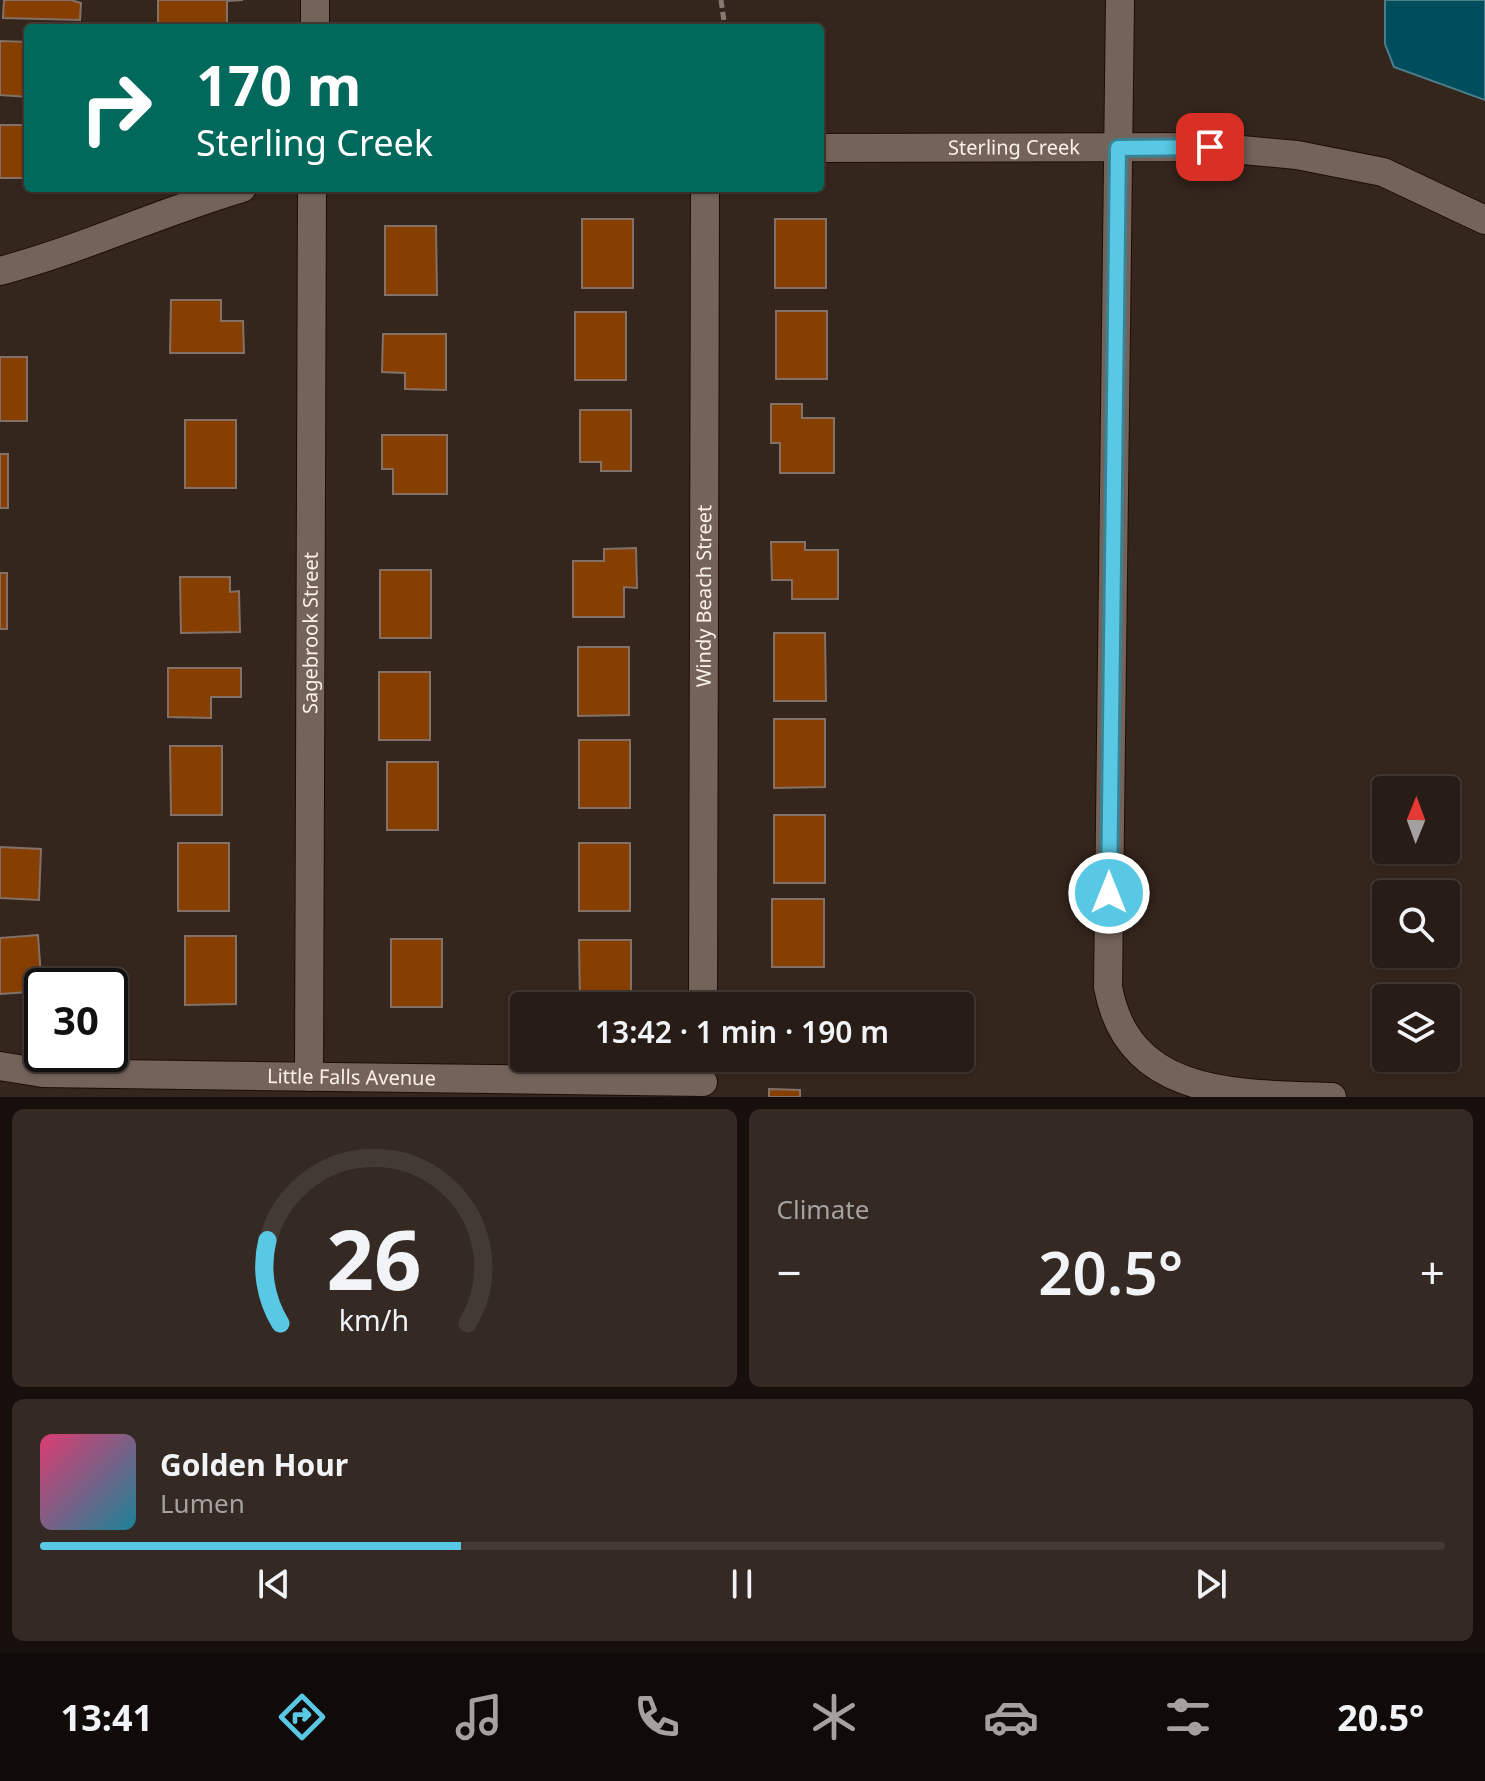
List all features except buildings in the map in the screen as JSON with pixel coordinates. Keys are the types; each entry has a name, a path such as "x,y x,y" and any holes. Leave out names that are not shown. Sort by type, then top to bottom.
{"street":[{"path":"315,0 315,24"},
{"path":"1120,0 1108,987 1113,1017 1138,1059 1176,1084 1205,1094 1332,1097"},
{"name":"Sterling Creek","path":"824,148 1210,147 1297,155 1383,172 1485,220"},
{"path":"0,271 106,238 230,192"},
{"name":"Sagebrook Street","path":"309,1077 312,192"},
{"name":"Windy Beach Street","path":"703,992 705,192"},
{"name":"Little Falls Avenue","path":"0,1066 43,1073 703,1079"}],"path":[{"path":"721,0 724,24"}],"water":[{"path":"1385,0 1485,0 1485,100 1394,67 1385,44"}],"route":[{"path":"1109,893 1118,148 1210,147"}]}
